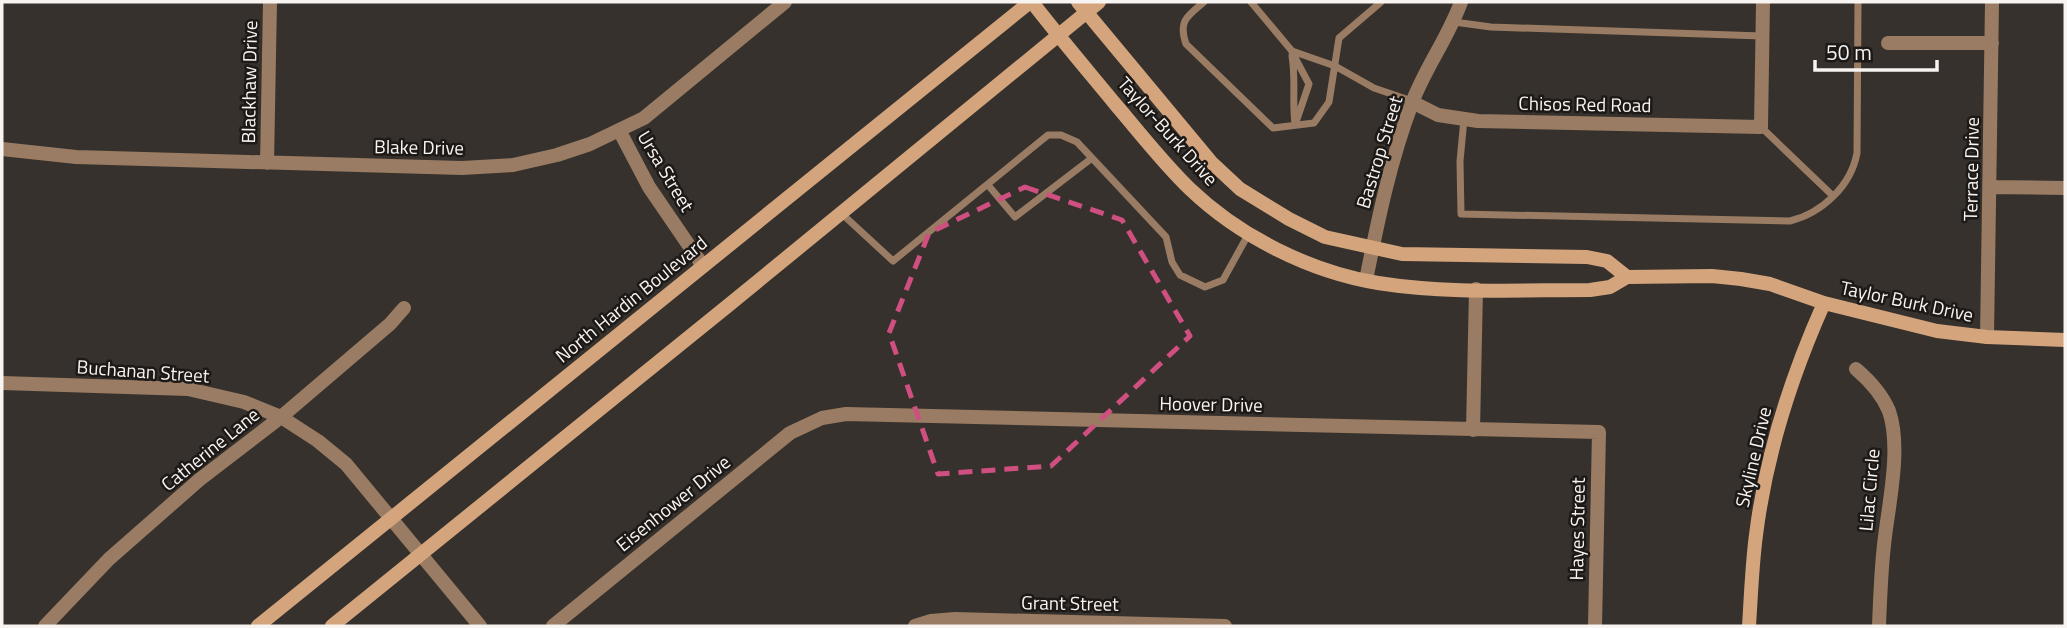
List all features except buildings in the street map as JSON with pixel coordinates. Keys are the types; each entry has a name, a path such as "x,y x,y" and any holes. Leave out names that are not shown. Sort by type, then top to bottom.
{"street":[{"name":"Blackhaw Drive","path":"268,163 270,2"},
{"name":"Blake Drive","path":"2,149 76,157 463,168 513,165 557,155 645,118 785,2"},
{"name":"Taylor-Burk Drive","path":"1031,2 1190,189 1249,233 1278,249 1334,272 1414,287 1476,289 1590,290 1610,287 1627,277 1712,276 1770,284 1824,303"},
{"name":"North Hardin Boulevard","path":"258,626 1031,2"},
{"path":"332,626 1058,36 1082,7 1099,2"},
{"name":"Bastrop Street","path":"1366,280 1383,194 1412,102 1454,22 1461,2"},
{"path":"1761,127 1763,2"},
{"name":"Terrace Drive","path":"1987,337 1992,2"},
{"name":"Taylor-Burk Drive","path":"1082,7 1211,162 1240,189 1325,237 1402,254 1587,257 1608,261 1627,277"},
{"path":"1888,43 1992,43"},
{"name":"Chisos Red Road","path":"1412,102 1438,115 1478,121 1761,127"},
{"name":"Ursa Street","path":"619,130 649,187 704,266"},
{"path":"1991,187 2065,188"},
{"path":"1473,430 1476,289"},
{"name":"Taylor Burk Drive","path":"1824,303 1937,331 1987,337 2065,340"},
{"name":"Skyline Drive","path":"1749,626 1756,534 1770,459 1796,371 1824,303"},
{"name":"Catherine Lane","path":"45,626 109,559 199,480 281,417 390,324 404,308"},
{"name":"Lilac Circle","path":"1856,369 1883,399 1892,424 1892,470 1883,550 1879,626"},
{"name":"Buchanan Street","path":"2,383 188,390 244,402 281,417 318,441 346,464 480,626"},
{"name":"Hoover Drive","path":"822,418 846,414 1599,432"},
{"name":"Eisenhower Drive","path":"553,626 790,433 822,418"},
{"name":"Hayes Street","path":"1595,626 1599,432"},
{"name":"Grant Street","path":"915,626 931,621 955,619 1225,626"}],"lane":[{"path":"1204,2 1187,17 1181,30 1186,44 1273,128 1314,124 1329,102 1339,38 1381,2"},
{"path":"1251,2 1292,51 1309,84 1295,125"},
{"path":"1465,119 1461,149 1461,214 1790,221 1814,214 1849,179 1857,153 1858,2"},
{"path":"1454,22 1491,27 1762,36"},
{"path":"1292,51 1296,81 1292,98 1295,125"},
{"path":"1292,51 1335,66 1374,88 1412,102"},
{"path":"1761,127 1832,195"},
{"path":"841,213 892,261 1048,135 1060,135 1077,142 1166,237 1172,262 1180,275 1205,287 1223,280 1249,233"},
{"path":"988,184 1015,217 1092,158"}],"highlighted area":[{"path":"1025,187 1122,220 1190,336 1051,466 938,474 889,333 929,233"}]}
